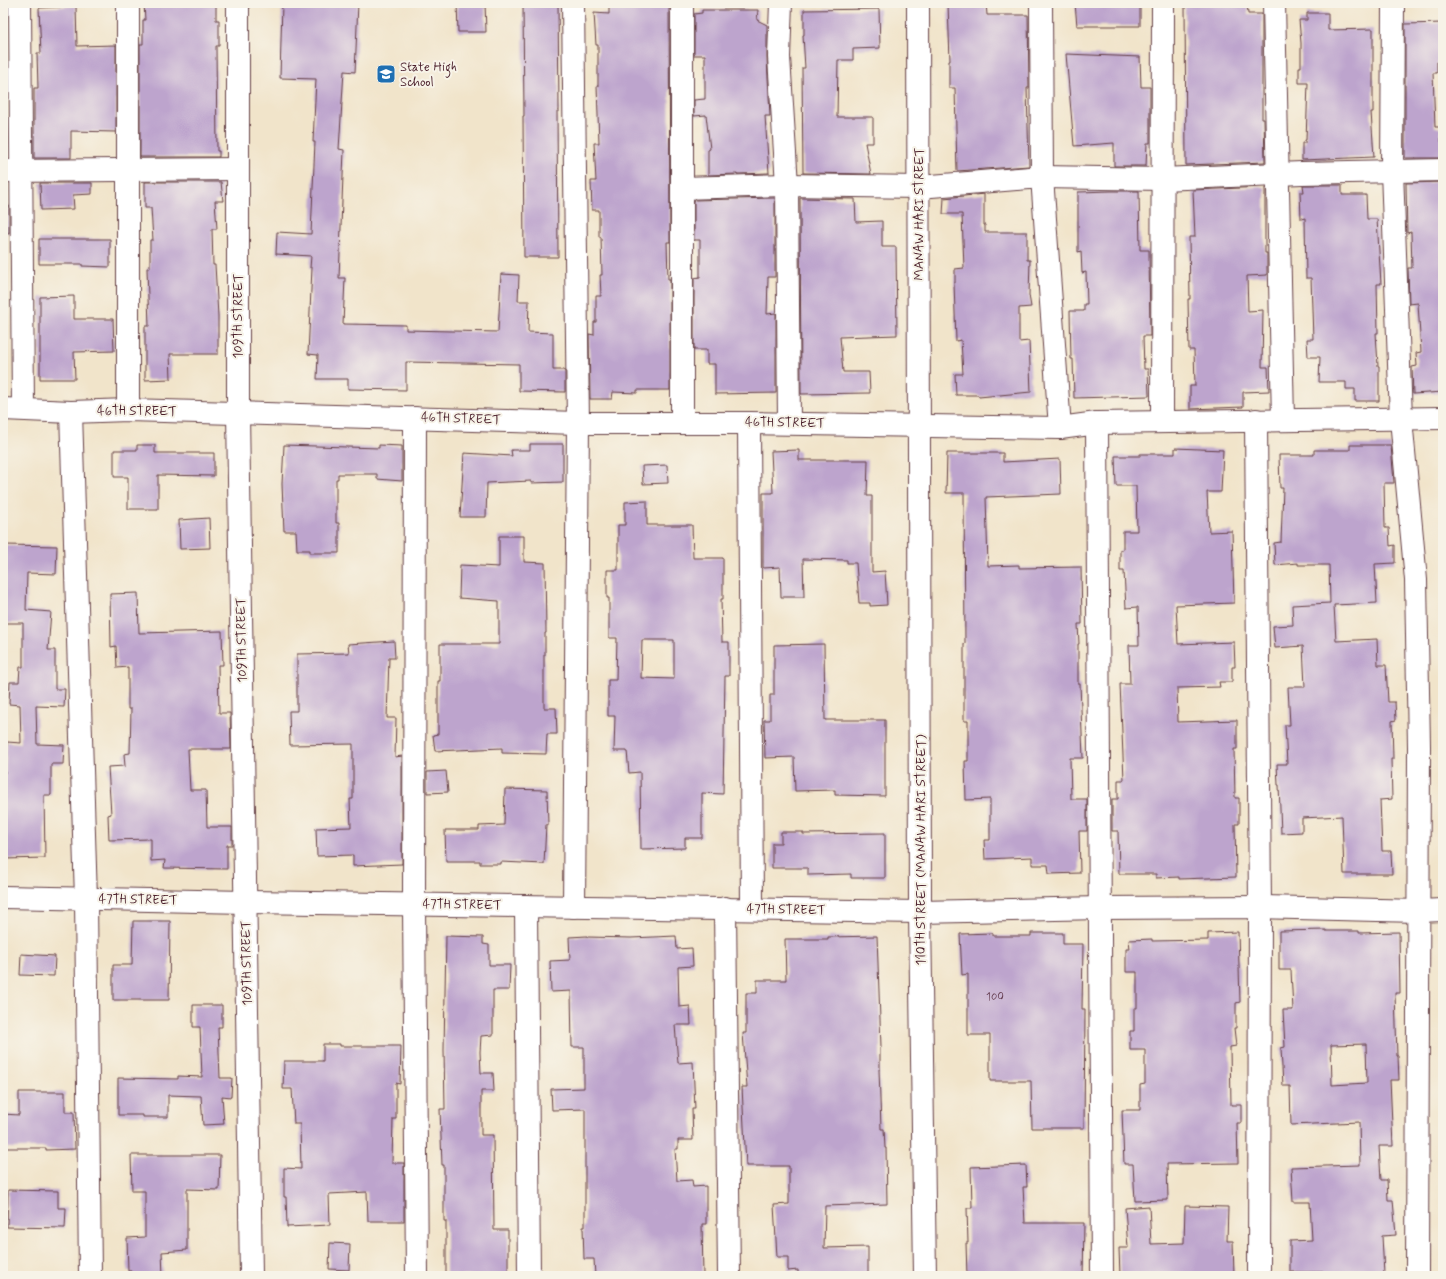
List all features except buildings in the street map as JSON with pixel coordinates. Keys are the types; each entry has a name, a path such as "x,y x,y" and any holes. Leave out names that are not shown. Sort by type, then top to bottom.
{"street":[{"path":"13,409 12,171 20,3"},
{"path":"128,3 128,410"},
{"name":"109TH STREET","path":"238,3 238,413 251,1276"},
{"path":"573,3 578,423 574,907"},
{"path":"682,3 682,423"},
{"path":"782,3 779,57 787,185 789,423"},
{"name":"MANAW HARI STREET","path":"918,3 920,425"},
{"path":"1041,3 1042,178 1060,428"},
{"path":"1162,422 1163,3"},
{"path":"1274,3 1284,420"},
{"path":"1392,3 1392,171 1401,419 1416,580 1419,747 1416,1276"},
{"path":"12,171 238,169"},
{"path":"682,188 787,185 919,187 1042,178 1162,179 1278,174 1443,170"},
{"name":"46TH STREET","path":"13,409 71,412 128,410 578,423 789,423 1060,428 1097,423 1443,418"},
{"path":"71,412 86,899 90,1276"},
{"path":"415,418 414,905 417,1276"},
{"path":"1256,420 1260,907 1259,1276"},
{"path":"749,423 752,909"},
{"path":"1097,423 1102,1276"},
{"name":"110TH STREET (MANAW HARI STREET)","path":"920,425 920,912 925,1276"},
{"name":"47TH STREET","path":"3,897 414,905 725,908 920,912 1100,908 1260,907 1418,911 1443,910"},
{"path":"526,906 528,1276"},
{"path":"725,908 729,1276"}],"place":[{"name":"State High School","path":"386,74"}]}
